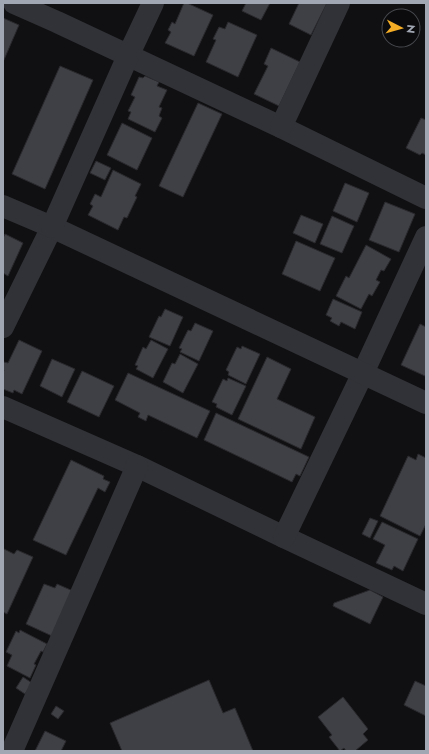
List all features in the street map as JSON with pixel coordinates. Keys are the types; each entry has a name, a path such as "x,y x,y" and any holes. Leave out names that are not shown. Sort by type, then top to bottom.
{"street":[{"path":"14,3 281,128 426,198"},
{"path":"3,327 52,228 153,3"},
{"path":"281,128 340,3"},
{"path":"3,206 426,403"},
{"path":"284,537 363,373 426,237"},
{"path":"3,407 137,466 426,604"},
{"path":"12,751 137,466"}],"building":[{"path":"184,3 213,15 194,56 165,43 171,32 168,30 172,22 175,24"},
{"path":"246,3 270,3 261,20 242,11"},
{"path":"299,3 327,3 311,35 289,24"},
{"path":"3,18 19,25 3,62"},
{"path":"228,22 257,35 238,77 206,62 216,40 213,39 219,27 225,29"},
{"path":"271,48 300,62 279,106 254,94 268,66 264,64"},
{"path":"60,66 93,80 45,189 12,174"},
{"path":"145,76 159,82 157,86 167,90 159,107 162,108 159,116 162,118 155,132 128,119 131,112 128,111 135,97 131,95 139,77 143,78"},
{"path":"198,103 222,114 183,197 159,186"},
{"path":"421,118 426,120 426,155 422,153 420,155 406,148"},
{"path":"122,123 152,138 137,170 107,155"},
{"path":"96,161 111,168 105,180 90,173"},
{"path":"113,170 141,184 135,196 137,197 127,218 124,217 118,230 88,215 93,206 90,204 95,194 101,197"},
{"path":"345,183 369,193 357,222 333,211"},
{"path":"385,202 415,214 399,252 369,240"},
{"path":"301,215 323,224 315,243 293,233"},
{"path":"332,216 354,226 342,253 320,244"},
{"path":"5,234 23,243 8,276 3,273 3,238"},
{"path":"296,241 335,258 320,291 282,274"},
{"path":"366,245 391,259 384,271 381,270 376,280 380,282 372,296 369,294 361,309 336,296 346,276 349,278"},
{"path":"333,299 362,312 355,329 341,322 339,326 330,321 332,318 326,315"},
{"path":"165,309 183,317 170,346 149,337 159,316 161,317"},
{"path":"195,323 213,331 199,361 180,352 182,349 179,348 188,330 191,331"},
{"path":"420,324 426,327 425,376 401,365"},
{"path":"19,340 42,351 22,394 14,390 13,393 3,389 3,365 4,362 8,363"},
{"path":"151,340 168,349 153,378 136,369 138,366 135,365 143,347 146,349"},
{"path":"242,346 260,354 246,384 228,375 229,372 226,370 237,347 241,349"},
{"path":"180,354 198,364 183,393 163,382 172,363 175,364"},
{"path":"267,357 291,369 277,399 315,417 301,449 238,419"},
{"path":"52,359 75,369 62,397 40,386"},
{"path":"82,371 114,386 99,417 67,402"},
{"path":"128,373 210,411 197,438 148,415 146,421 138,417 140,413 115,400"},
{"path":"228,378 246,386 232,415 216,407 217,404 212,402 223,379 227,381"},
{"path":"216,413 309,457 300,476 296,474 292,482 204,440"},
{"path":"418,454 426,458 426,524 420,536 380,516 408,456 416,460"},
{"path":"71,460 104,476 103,479 110,482 105,492 98,488 66,555 33,540"},
{"path":"370,518 378,521 370,538 362,534"},
{"path":"382,522 418,539 403,571 394,566 392,570 376,563 385,545 373,539"},
{"path":"4,549 14,554 17,550 33,557 7,614 3,612"},
{"path":"44,584 55,588 57,584 73,591 52,636 26,624"},
{"path":"370,590 383,597 370,624 333,606 334,603"},
{"path":"20,630 47,644 43,652 41,651 34,664 36,665 30,678 7,666 12,655 6,652 16,631 19,633"},
{"path":"23,677 32,683 25,694 16,688"},
{"path":"209,680 223,713 235,708 253,751 122,751 110,723"},
{"path":"415,681 426,686 426,716 404,705"},
{"path":"343,697 368,729 363,734 368,740 355,751 346,751 344,748 340,751 329,737 332,735 318,717"},
{"path":"56,706 64,711 58,719 51,714"},
{"path":"45,731 66,741 61,751 35,751"}]}
